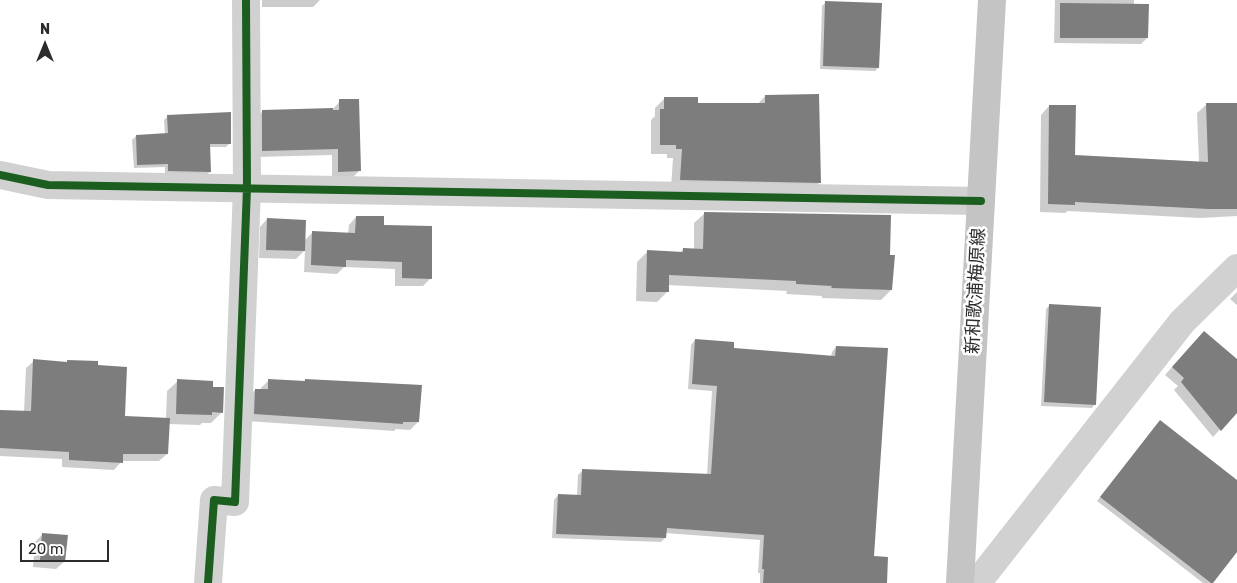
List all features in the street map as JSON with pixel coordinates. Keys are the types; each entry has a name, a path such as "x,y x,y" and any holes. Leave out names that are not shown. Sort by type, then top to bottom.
{"main road":[{"name":"新和歌浦梅原線","path":"960,583 992,0"}],"street":[{"path":"208,583 214,500 235,502 247,188 246,0"},
{"path":"0,175 48,185 981,202"},
{"path":"977,583 1182,322 1237,268"}],"building":[{"path":"825,1 882,3 879,68 823,66"},
{"path":"1060,3 1149,4 1148,38 1060,38"},
{"path":"819,94 821,183 680,180 682,149 676,149 676,145 660,145 660,109 664,109 664,97 698,97 698,103 765,103 765,95"},
{"path":"339,99 359,99 361,171 338,172 338,149 262,151 262,110 333,108 333,110 339,110"},
{"path":"1206,103 1237,103 1237,209 1075,202 1075,205 1048,204 1049,105 1076,105 1075,155 1208,162"},
{"path":"231,112 231,144 210,144 211,172 168,171 168,164 137,165 136,135 168,133 167,115"},
{"path":"704,212 891,215 890,255 895,255 892,290 831,288 832,286 796,284 796,281 669,275 669,292 646,292 647,250 683,252 683,248 703,249"},
{"path":"356,216 384,216 384,225 432,226 432,279 402,278 402,262 346,260 346,267 311,265 312,231 355,233"},
{"path":"267,218 306,220 305,251 266,250"},
{"path":"1049,304 1101,307 1096,405 1044,402"},
{"path":"1204,331 1237,359 1237,413 1221,431 1181,382 1184,378 1172,367"},
{"path":"695,339 734,342 734,348 835,356 836,346 888,348 874,556 888,557 887,583 763,583 764,535 667,528 666,538 556,534 558,494 581,495 582,469 711,474 717,386 692,384"},
{"path":"33,359 67,362 67,360 98,361 98,365 127,367 125,416 170,418 168,454 123,454 123,463 69,460 69,452 0,448 0,410 31,411"},
{"path":"177,379 213,381 213,387 224,387 223,413 212,412 212,415 176,414"},
{"path":"268,379 422,385 419,422 403,422 403,424 254,414 255,389 268,389"},
{"path":"1160,420 1237,480 1237,552 1213,583 1100,497"},
{"path":"42,533 68,535 65,562 40,560"}],"cycle path":[{"path":"208,583 214,500 235,502 247,188 246,0"},
{"path":"0,175 48,185 981,201"}]}
